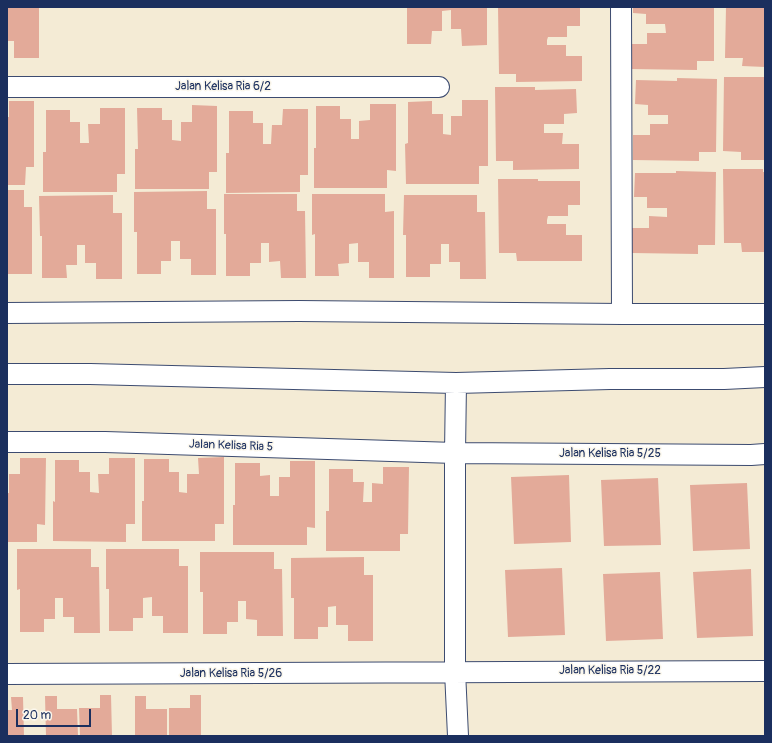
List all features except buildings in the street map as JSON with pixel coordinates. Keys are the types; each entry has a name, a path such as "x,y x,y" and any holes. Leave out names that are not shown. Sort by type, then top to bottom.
{"street":[{"path":"621,7 622,314"},
{"name":"Jalan Kelisa Ria 6/2","path":"7,87 439,87"},
{"path":"7,313 299,311 765,314"},
{"path":"7,374 90,374 456,383 610,379 724,379 765,377"},
{"path":"456,383 455,671 458,736"},
{"name":"Jalan Kelisa Ria 5","path":"7,442 105,442 455,453"},
{"name":"Jalan Kelisa Ria 5/25","path":"455,453 765,454"},
{"name":"Jalan Kelisa Ria 5/22","path":"455,671 765,671"},
{"name":"Jalan Kelisa Ria 5/26","path":"7,674 224,674 455,671"}]}
